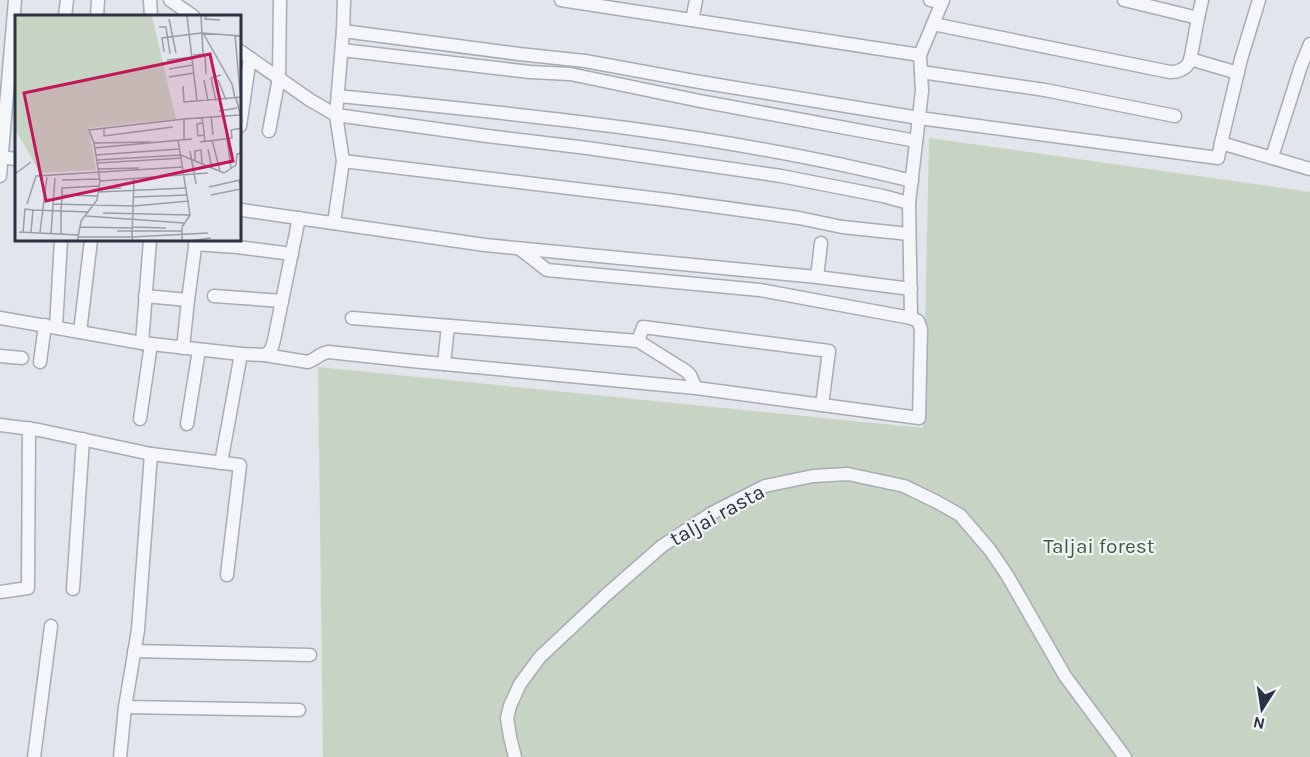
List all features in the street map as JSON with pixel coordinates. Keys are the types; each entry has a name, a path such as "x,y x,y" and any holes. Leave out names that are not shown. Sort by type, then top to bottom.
{"street":[{"path":"0,176 15,0"},
{"path":"65,15 67,0"},
{"path":"97,15 98,0"},
{"path":"150,0 151,15"},
{"path":"170,0 191,15"},
{"path":"269,131 279,78 280,0"},
{"path":"334,223 343,161 336,116 344,31 344,0"},
{"path":"561,0 920,55"},
{"path":"692,20 696,0"},
{"path":"1124,0 1198,18"},
{"path":"933,24 1176,72 1187,66 1190,58 1202,0"},
{"path":"344,31 585,61 919,118 1218,158 1241,59 1258,0"},
{"path":"911,318 909,203 922,91 920,55 933,24 938,1"},
{"path":"1272,157 1310,44"},
{"path":"342,50 530,72 570,74 916,141"},
{"path":"245,54 336,116 587,148 780,176 909,203"},
{"path":"242,97 245,54"},
{"path":"1190,58 1238,73"},
{"path":"921,72 1045,90 1175,116"},
{"path":"338,96 586,121 755,147 912,181"},
{"path":"1221,142 1310,169"},
{"path":"343,161 668,200 799,218 842,227 909,234"},
{"path":"242,210 485,245 817,277 911,289"},
{"path":"265,355 271,350 274,340 299,218"},
{"path":"40,362 50,326 62,242"},
{"path":"81,332 91,242"},
{"path":"140,419 146,344 145,296 150,242"},
{"path":"183,348 196,242 292,254"},
{"path":"817,277 821,243"},
{"path":"0,318 146,344 265,355 308,362 320,354 329,352 696,388 919,418 921,329 918,321 911,318 760,290 547,270 520,249"},
{"path":"145,296 188,300"},
{"path":"214,296 282,301"},
{"path":"352,318 638,341 686,371 696,388"},
{"path":"444,364 448,326"},
{"path":"638,341 643,327 829,351 822,405"},
{"path":"187,424 199,350"},
{"path":"221,463 241,354"},
{"path":"0,356 22,358"},
{"path":"0,425 29,428 152,454 240,465 227,575"},
{"path":"0,592 28,588 29,428"},
{"path":"73,589 83,439"},
{"path":"120,757 125,707 138,630 152,454"},
{"name":"taljai rasta","path":"515,757 507,718 520,684 540,657 662,546 712,513 765,486 813,476 848,474 903,486 960,515 990,550 1007,575 1065,676 1125,757"},
{"path":"34,757 51,626"},
{"path":"134,651 310,655"},
{"path":"125,707 299,710"}],"green space":[{"name":"Taljai forest","path":"929,138 1310,192 1310,757 323,757 318,367 923,428"}]}
